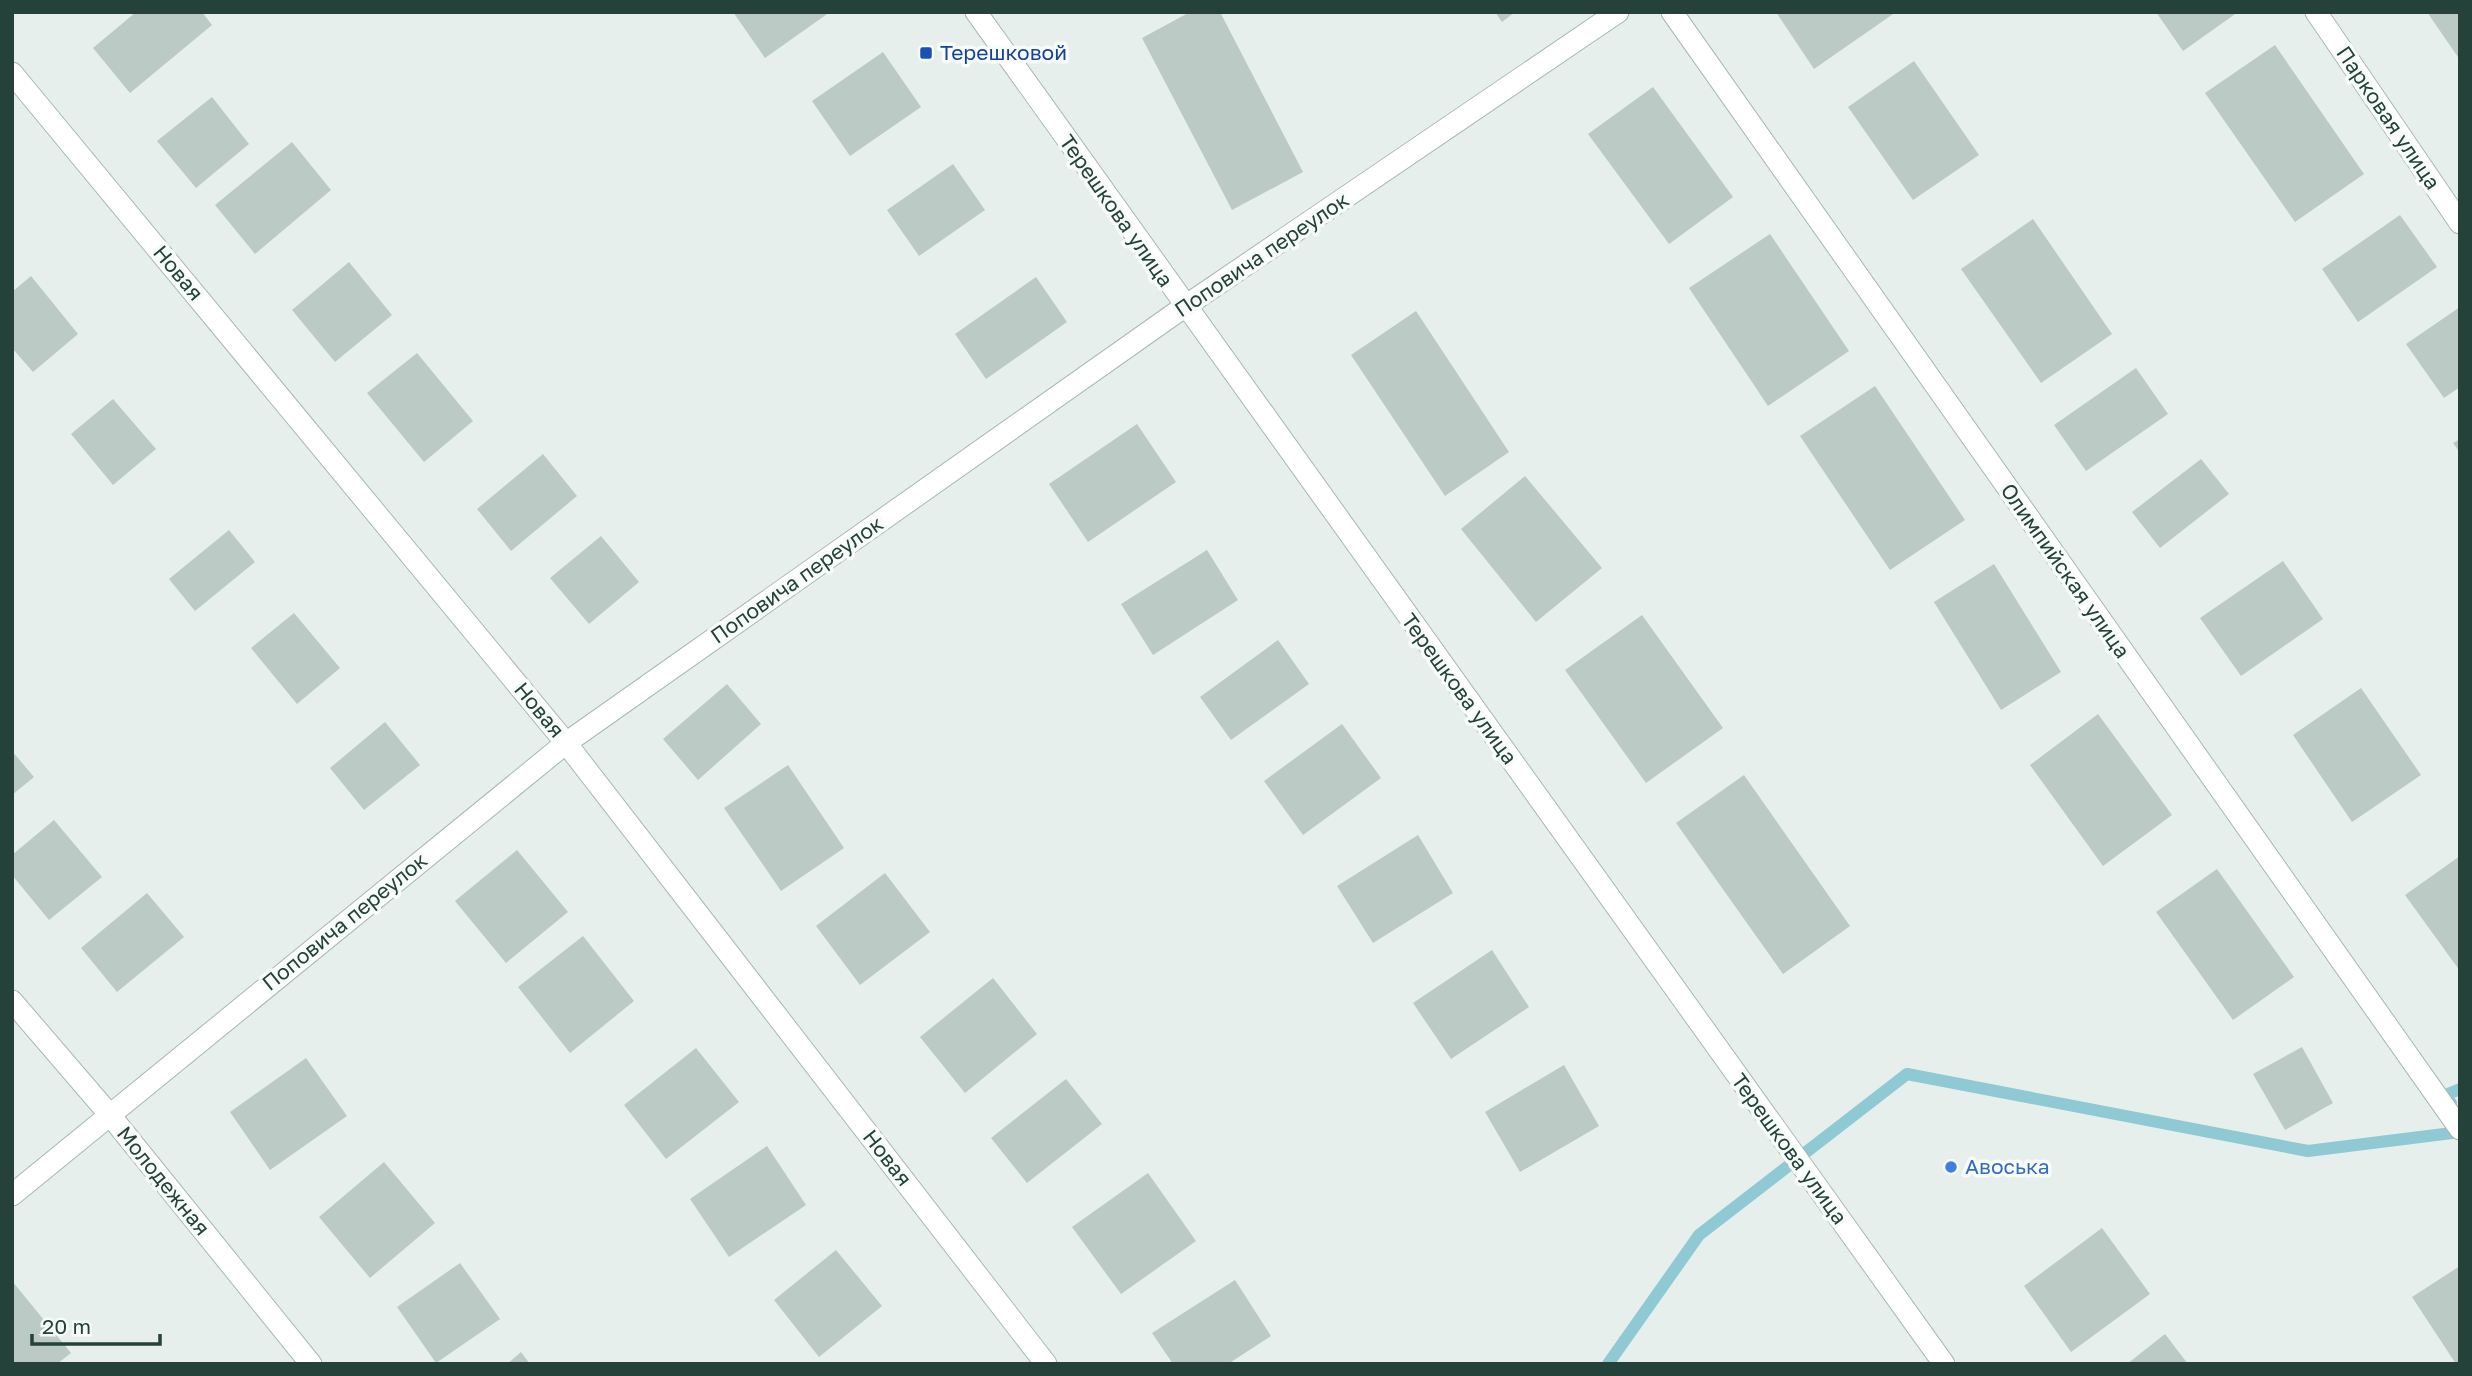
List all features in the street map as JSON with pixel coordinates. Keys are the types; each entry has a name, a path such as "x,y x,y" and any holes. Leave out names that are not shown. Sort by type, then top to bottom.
{"street":[{"name":"Терешкова улица","path":"976,12 1184,307 1944,1364"},
{"name":"Поповича переулок","path":"12,1195 566,743 1184,307 1618,12"},
{"name":"Олимпийская улица","path":"1672,12 2460,1129"},
{"name":"Парковая улица","path":"2316,12 2460,223"},
{"name":"Новая","path":"12,73 566,743 1046,1364"},
{"name":"Молодежная","path":"12,1002 109,1114 311,1364"}],"building":[{"path":"136,12 202,12 212,25 130,93 93,48"},
{"path":"733,12 830,12 765,58"},
{"path":"1190,12 1220,12 1303,172 1232,210 1142,38"},
{"path":"1495,12 1515,12 1502,22"},
{"path":"1776,12 1896,12 1814,69"},
{"path":"2156,12 2238,12 2183,51"},
{"path":"2427,12 2460,12 2460,60"},
{"path":"2275,45 2364,174 2295,222 2205,93"},
{"path":"883,52 921,107 850,156 812,101"},
{"path":"1914,61 1979,155 1913,200 1848,107"},
{"path":"1653,87 1733,197 1669,244 1588,134"},
{"path":"212,97 249,144 196,188 157,141"},
{"path":"292,142 331,190 255,254 215,205"},
{"path":"953,164 985,210 919,256 887,210"},
{"path":"2400,215 2437,267 2358,322 2322,269"},
{"path":"2033,219 2112,334 2041,383 1961,269"},
{"path":"1770,234 1849,351 1768,406 1689,288"},
{"path":"349,262 392,315 335,362 292,310"},
{"path":"31,276 78,334 33,372 12,348 12,292"},
{"path":"1036,277 1067,322 986,379 955,334"},
{"path":"2460,307 2460,387 2444,398 2406,344"},
{"path":"1416,311 1509,452 1445,496 1351,355"},
{"path":"417,353 473,421 424,462 367,393"},
{"path":"2136,368 2168,414 2086,471 2054,425"},
{"path":"1875,386 1965,520 1890,570 1800,436"},
{"path":"113,399 156,449 113,485 71,434"},
{"path":"1137,424 1176,482 1088,542 1049,484"},
{"path":"2460,439 2460,453 2453,443"},
{"path":"543,454 577,496 511,551 477,509"},
{"path":"2201,459 2229,494 2160,548 2132,512"},
{"path":"1525,476 1602,568 1536,622 1461,529"},
{"path":"229,530 255,562 195,611 169,579"},
{"path":"601,536 639,582 589,624 550,578"},
{"path":"1207,550 1238,600 1153,655 1121,604"},
{"path":"2283,561 2323,619 2241,676 2200,618"},
{"path":"1994,564 2061,672 2001,710 1934,602"},
{"path":"294,613 340,668 297,704 251,648"},
{"path":"1642,615 1723,728 1646,783 1565,670"},
{"path":"1278,640 1309,684 1231,740 1200,697"},
{"path":"727,684 761,724 698,780 663,739"},
{"path":"2361,688 2421,775 2352,822 2293,735"},
{"path":"2098,714 2172,815 2103,866 2030,765"},
{"path":"385,722 420,765 364,810 330,768"},
{"path":"1342,724 1381,778 1303,835 1264,781"},
{"path":"12,751 34,777 12,795"},
{"path":"788,765 844,848 781,891 724,808"},
{"path":"1744,775 1850,926 1783,974 1676,823"},
{"path":"54,820 102,877 49,920 12,875 12,855"},
{"path":"1418,835 1453,893 1373,943 1337,886"},
{"path":"517,850 568,912 506,963 455,901"},
{"path":"2460,856 2460,971 2405,895"},
{"path":"2217,869 2294,977 2233,1020 2156,912"},
{"path":"885,873 930,932 860,985 816,926"},
{"path":"147,893 184,937 117,992 81,948"},
{"path":"583,936 634,1001 570,1053 518,987"},
{"path":"1492,950 1529,1007 1451,1059 1413,1003"},
{"path":"993,978 1037,1034 965,1093 920,1037"},
{"path":"2302,1047 2333,1103 2285,1130 2253,1074"},
{"path":"696,1048 739,1102 666,1159 624,1105"},
{"path":"306,1058 347,1116 270,1170 230,1112"},
{"path":"1564,1065 1599,1126 1520,1172 1485,1112"},
{"path":"1066,1079 1102,1124 1027,1183 991,1138"},
{"path":"767,1146 806,1205 729,1257 690,1199"},
{"path":"384,1162 435,1223 370,1278 319,1217"},
{"path":"1148,1173 1196,1241 1121,1294 1072,1227"},
{"path":"2102,1228 2150,1294 2071,1352 2024,1286"},
{"path":"836,1250 882,1306 819,1357 774,1300"},
{"path":"460,1263 500,1319 436,1363 397,1307"},
{"path":"2460,1266 2460,1364 2456,1364 2412,1297"},
{"path":"1235,1280 1271,1336 1228,1364 1173,1364 1152,1333"},
{"path":"12,1281 71,1353 57,1364 12,1364"},
{"path":"2165,1334 2188,1364 2127,1364"},
{"path":"521,1352 530,1364 507,1364"}],"waterway":[{"path":"1608,1364 1699,1235 1907,1074 2308,1151 2460,1132"},
{"path":"2451,1103 2443,1096 2460,1089"}],"place":[{"name":"Терешковой","path":"926,53"},
{"name":"Авоська","path":"1951,1167"}]}
